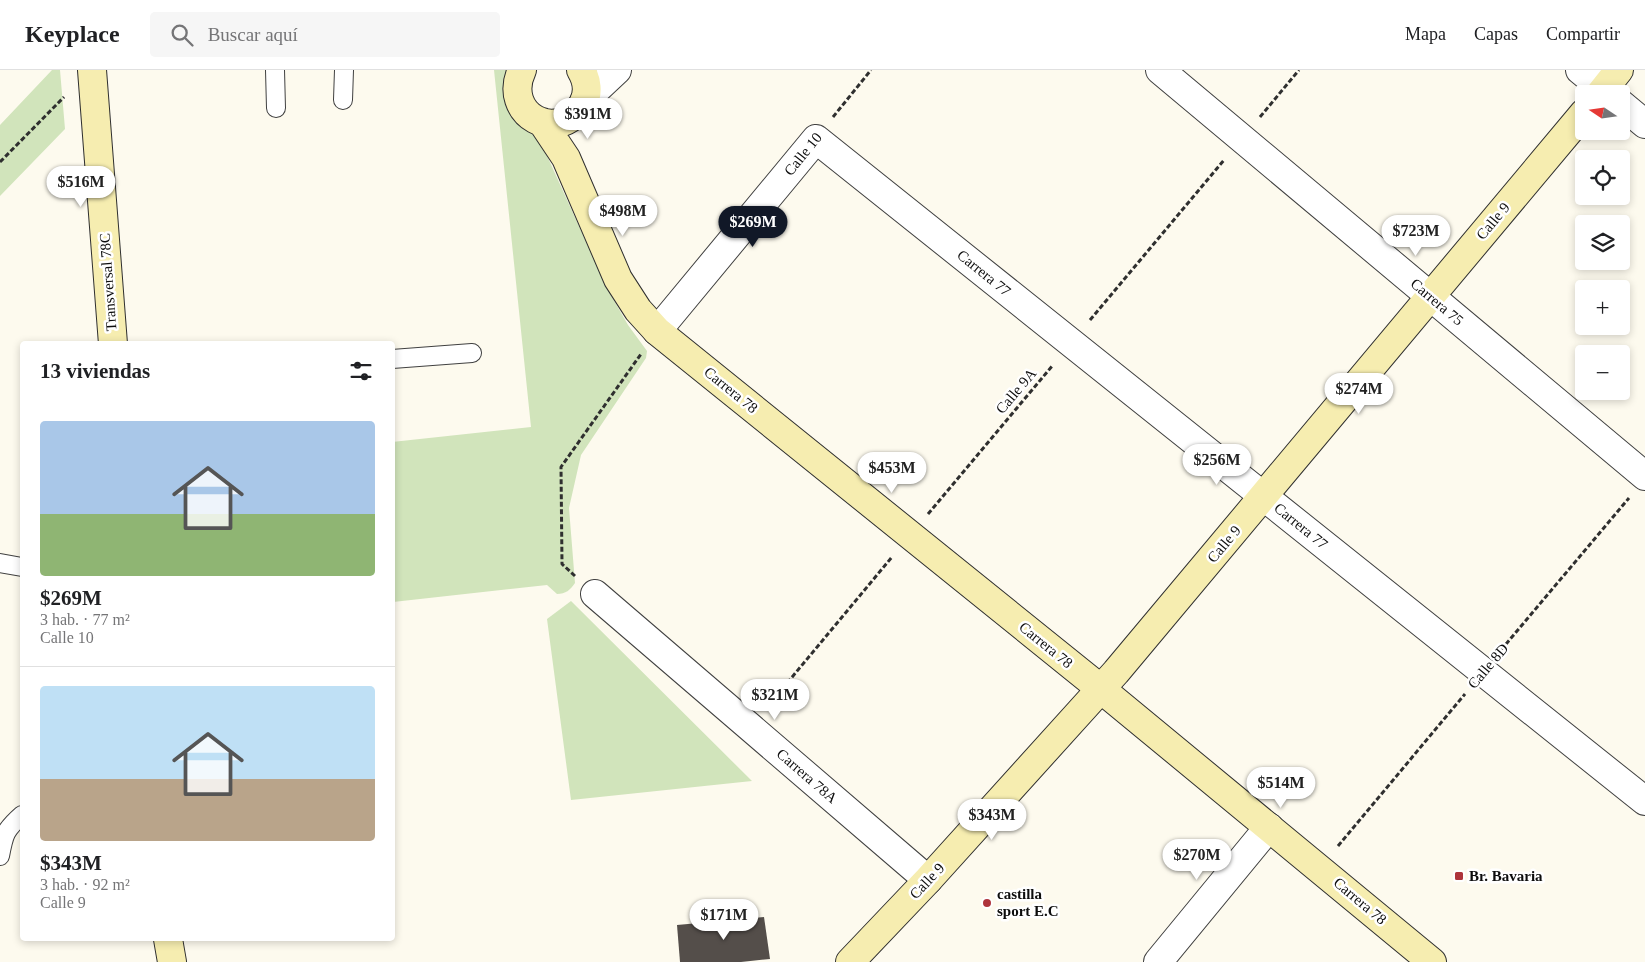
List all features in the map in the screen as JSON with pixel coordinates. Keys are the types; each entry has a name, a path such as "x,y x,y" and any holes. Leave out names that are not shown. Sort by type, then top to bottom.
{"street":[{"name":"Transversal 78C","path":"92,70 113,341"},
{"path":"517,74 517,95 522,107 530,116 572,98 616,70"},
{"name":"Carrera 75","path":"1160,70 1430,297 1639,485"},
{"path":"1580,70 1602,85"},
{"name":"Carrera 78","path":"572,98 566,158 618,279 638,310 658,331 1101,689 1432,962"},
{"path":"1630,109 1645,124"},
{"name":"Calle 9","path":"850,962 928,880 1101,689 1575,124"},
{"name":"Calle 10","path":"658,331 816,139"},
{"name":"Carrera 77","path":"816,139 1645,801"},
{"name":"Carrera 78A","path":"595,594 928,880"},
{"path":"1158,962 1269,827"},
{"path":"168,941 172,962"}],"lane":[{"path":"274,70 276,108"},
{"path":"343,100 344,70"},
{"path":"395,359 472,353"},
{"path":"0,563 20,567"},
{"path":"0,856 8,827 20,817"}],"path":[{"name":"Calle 10","path":"816,139 871,70"},
{"name":"Calle 9A","path":"750,727 1299,70"},
{"path":"0,162 69,91"},
{"path":"595,594 562,564 561,467 658,331"},
{"name":"Calle 8D","path":"1332,854 1639,485"}],"green space":[{"path":"52,70 60,70 65,129 0,196 0,125"},
{"path":"494,70 506,70 509,72 608,290 628,325 647,351 646,358 581,455 569,508 575,583 569,590 557,594 547,585 395,602 395,442 531,427"},
{"path":"571,601 752,781 571,800 547,619"}],"building":[{"path":"764,917 770,959 741,962 680,962 677,925"}],"place":[{"name":"Br. Bavaria","path":"1459,876"},
{"name":"castilla sport E.C","path":"987,903"}]}
